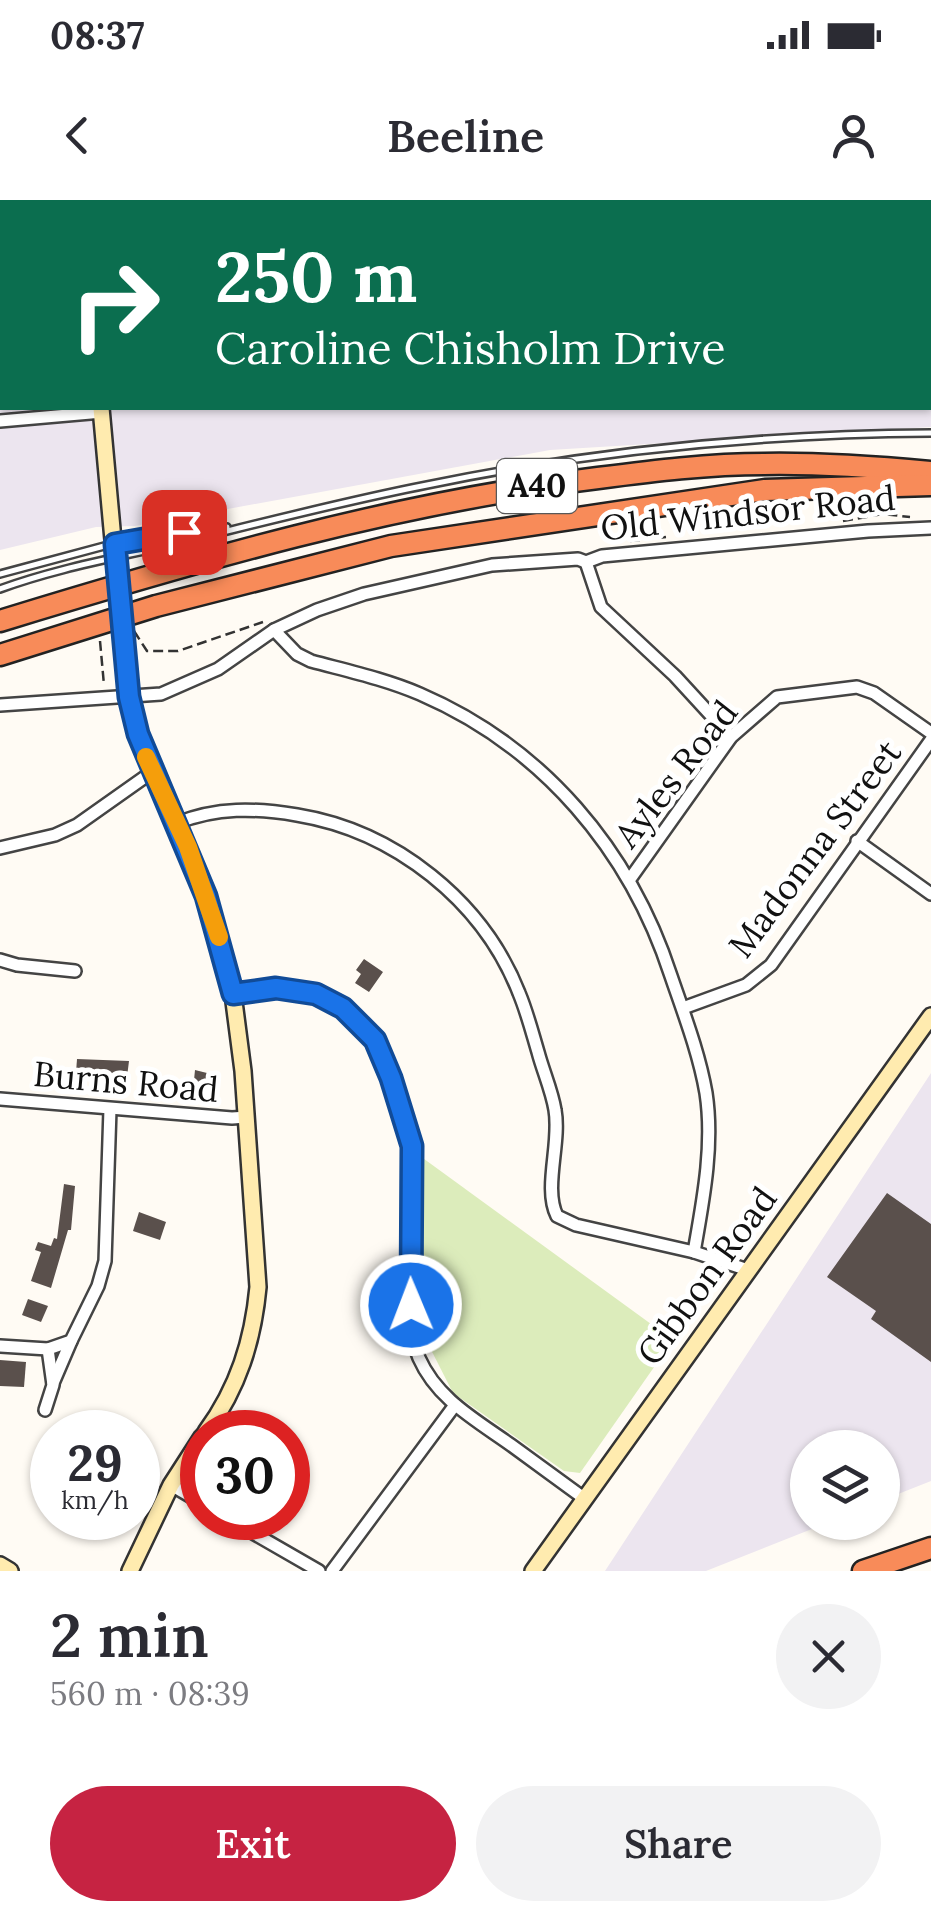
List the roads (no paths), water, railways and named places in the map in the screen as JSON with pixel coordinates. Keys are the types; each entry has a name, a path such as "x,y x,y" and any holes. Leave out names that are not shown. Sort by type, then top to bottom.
{"highway":[{"name":"Old Windsor Road","path":"0,621 118,584 361,519 570,481 674,468 763,464 931,472"},
{"name":"Old Windsor Road","path":"0,655 120,618 391,546 764,490 931,484"},
{"path":"118,584 120,618"},
{"path":"862,1571 931,1548"}],"main road":[{"path":"102,410 118,584"},
{"path":"120,618 129,697 152,772 177,824 212,916 233,994 258,1255 255,1319 236,1380 219,1410"},
{"name":"Gibbon Road","path":"533,1571 931,1016"},
{"path":"130,1571 180,1471"},
{"path":"0,1565 10,1571"}],"street":[{"path":"0,421 102,410"},
{"name":"Old Windsor Road","path":"0,705 152,696 185,686 218,669 274,630 317,610 364,594 492,566 578,559 586,562 602,556 738,542 931,528"},
{"path":"586,562 597,598 609,617 675,676 731,737"},
{"path":"274,630 297,654 311,661 420,694 510,745 577,806 607,842 662,944 706,1094 709,1132 694,1252"},
{"name":"Ayles Road","path":"630,879 731,737 778,697 857,687 884,700 931,736"},
{"name":"Madonna Street","path":"682,1008 746,986 771,965 931,736"},
{"path":"0,848 77,825 152,772"},
{"path":"177,824 220,810 265,810 320,819 382,842 436,880 464,905 487,935 519,992 555,1110 558,1142 551,1197 557,1216 576,1225 694,1252 748,1270"},
{"path":"857,840 931,894"},
{"path":"0,960 17,966 75,971"},
{"path":"233,994 276,988 316,994 343,1008 375,1040 412,1146 412,1333 418,1356 426,1372 455,1406 584,1499"},
{"name":"Burns Road","path":"0,1099 246,1117"},
{"path":"45,1410 106,1260 110,1109"},
{"path":"0,1346 48,1348 71,1341"},
{"path":"48,1348 53,1385"},
{"path":"332,1571 455,1406"},
{"path":"171,1484 180,1490"},
{"path":"265,1540 318,1571"}],"lane":[{"path":"0,574 40,560 115,551 428,484 570,460 703,446 931,433"},
{"path":"0,589 115,551 244,524"}]}
